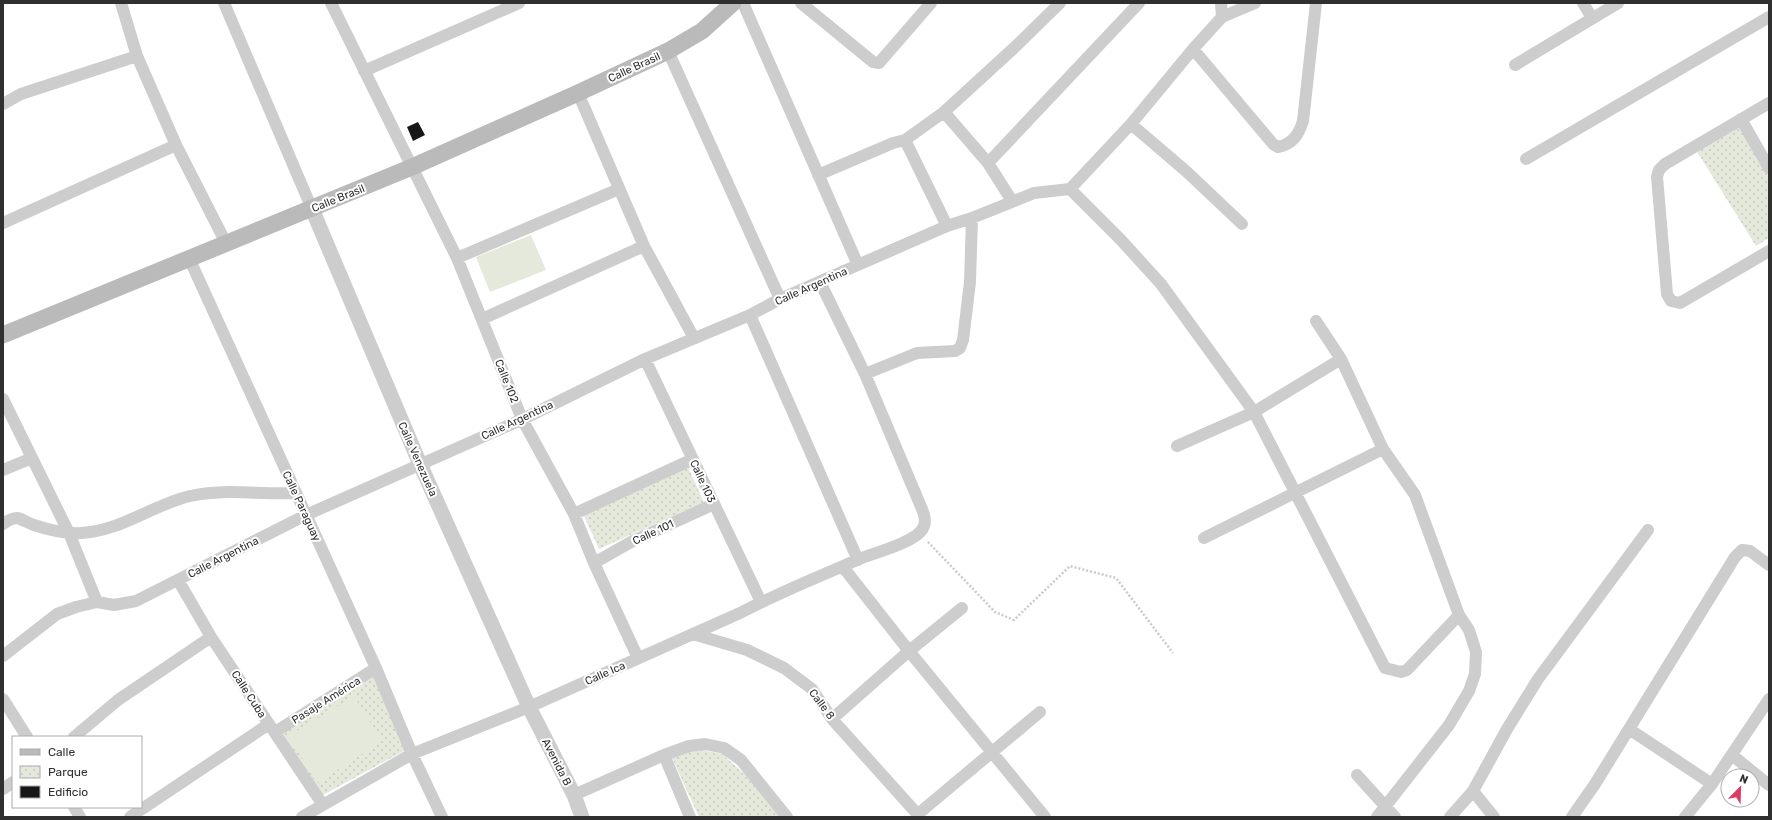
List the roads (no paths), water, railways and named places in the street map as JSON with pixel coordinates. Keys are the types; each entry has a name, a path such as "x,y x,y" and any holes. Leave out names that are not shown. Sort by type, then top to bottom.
{"main road":[{"name":"Calle Brasil","path":"3,335 226,242 412,168 578,93 668,51 702,31 733,3"}],"street":[{"path":"121,3 137,56 176,145 226,242"},
{"path":"224,3 312,209"},
{"name":"Calle 102","path":"331,3 457,258 522,419 574,514 594,563 638,658"},
{"path":"364,71 518,3"},
{"path":"743,3 858,266"},
{"path":"801,3 873,62 879,62 931,3"},
{"path":"818,175 893,143 905,140 944,112 1015,47 1060,3"},
{"path":"988,163 1139,3"},
{"path":"1220,3 1222,17"},
{"path":"1255,3 1222,17 1131,124 1070,189 1121,240 1161,284 1254,412 1294,493 1385,668 1401,672 1407,670 1459,615"},
{"path":"1194,49 1273,144 1278,147 1285,146 1300,133 1304,121 1316,3"},
{"path":"1583,3 1592,18"},
{"path":"1515,65 1618,3"},
{"path":"1526,159 1769,17"},
{"path":"668,51 780,299"},
{"path":"3,104 21,94 137,56"},
{"path":"578,93 644,246 694,338"},
{"path":"1769,103 1741,118 1665,164 1659,170 1657,177 1667,294 1671,301 1680,303 1769,251"},
{"path":"944,112 988,163 1012,201"},
{"path":"1741,118 1769,168"},
{"path":"1131,124 1187,172 1242,224"},
{"path":"905,140 947,226"},
{"path":"3,224 176,145"},
{"name":"Calle Argentina","path":"97,602 114,605 136,601 306,515 522,419 645,359 750,315 780,299 947,226 972,218 1012,201 1034,193 1070,189"},
{"path":"457,258 619,190"},
{"name":"Calle Venezuela","path":"312,209 420,464 529,707"},
{"path":"820,282 865,374 917,353 955,351 960,348 963,340 970,282 972,218"},
{"path":"482,319 644,246"},
{"name":"Calle Paraguay","path":"189,258 376,668 412,754 442,817"},
{"path":"750,315 858,560"},
{"path":"1316,321 1341,359 1383,449 1416,495 1459,615 1469,630 1476,652 1475,674 1469,691 1449,725 1377,817"},
{"name":"Calle 103","path":"645,359 761,602"},
{"path":"1177,446 1254,412 1341,359"},
{"name":"Calle Ica","path":"302,817 412,754 529,707 740,613 761,602 916,535 924,525 926,518 865,374"},
{"path":"3,400 68,533 97,602 76,607 57,614 3,656"},
{"path":"1204,538 1383,449"},
{"path":"3,470 32,458"},
{"path":"574,514 693,459"},
{"path":"3,524 8,520 16,518 56,531 68,533 96,532 125,524 157,507 191,496 226,492 296,493"},
{"name":"Calle 101","path":"594,563 631,542 714,504"},
{"path":"1450,817 1472,791 1507,729 1538,679 1648,530"},
{"path":"1572,817 1595,784 1735,557 1742,550 1750,551 1769,565"},
{"path":"843,566 909,651 1045,817"},
{"name":"Calle Cuba","path":"178,580 211,637 323,805"},
{"path":"832,719 909,651 962,608"},
{"name":"Calle 8","path":"693,634 747,650 784,668 812,689 832,719 919,816"},
{"path":"75,736 118,700 211,637"},
{"name":"Pasaje América","path":"130,817 272,728 376,668"},
{"path":"3,699 26,736"},
{"path":"1685,817 1712,784 1769,699"},
{"name":"Avenida B","path":"529,707 574,795 582,817"},
{"path":"919,816 992,751 1040,712"},
{"path":"1628,729 1712,784"},
{"path":"574,795 664,755 689,746 705,744 724,748 741,760 787,817"},
{"path":"664,755 690,817"},
{"path":"1732,755 1769,785"},
{"path":"1357,775 1395,817"},
{"path":"3,789 12,783"},
{"path":"1472,791 1494,817"},
{"path":"75,808 80,817"}]}
